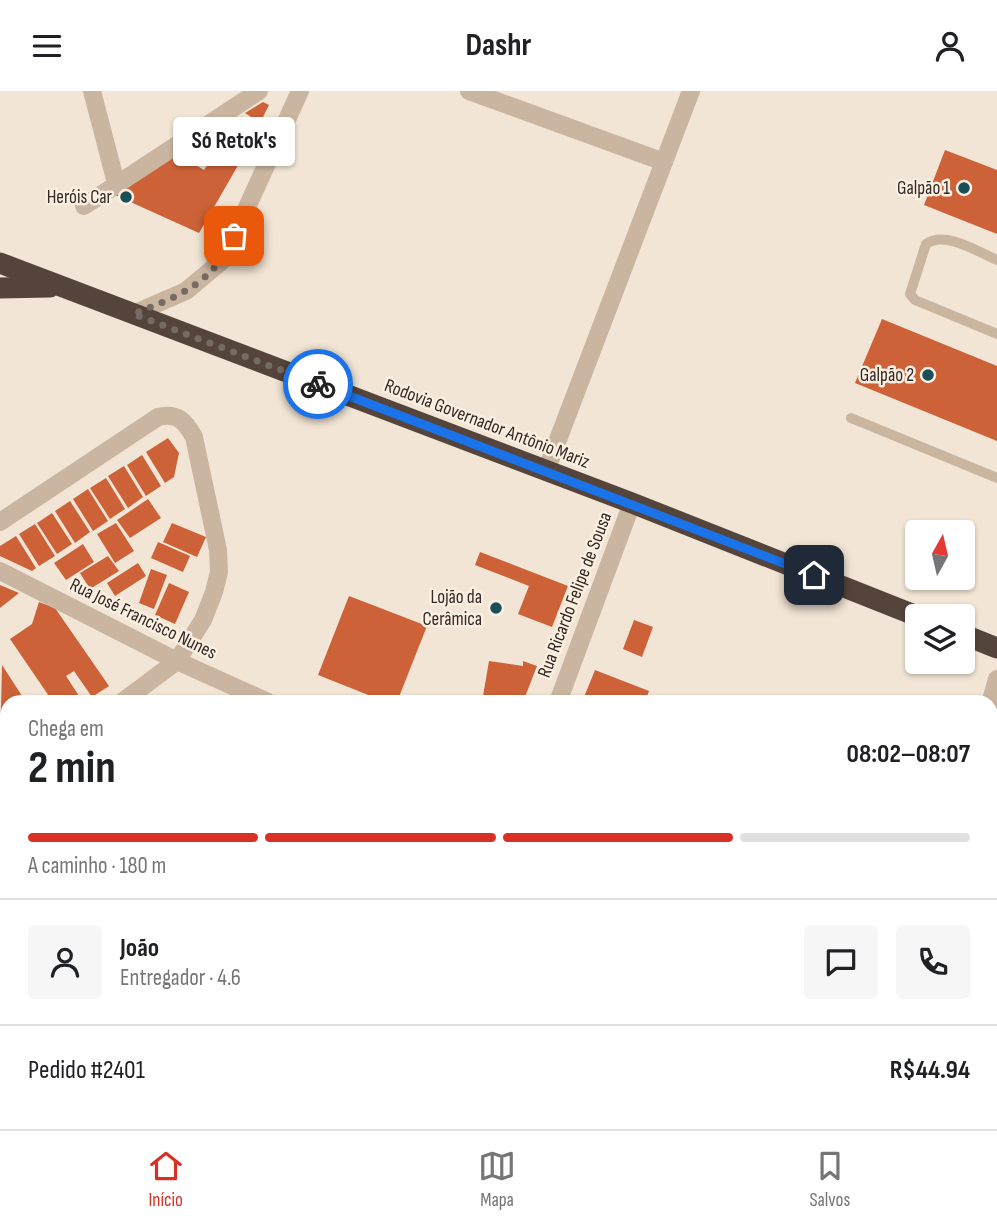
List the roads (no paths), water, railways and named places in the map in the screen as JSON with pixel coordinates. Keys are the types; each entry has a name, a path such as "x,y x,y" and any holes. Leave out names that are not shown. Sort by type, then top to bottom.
{"highway":[{"name":"Rodovia Governador Antônio Mariz","path":"0,263 632,503 905,611"},
{"path":"0,288 58,286"},
{"path":"975,639 997,648"}],"street":[{"path":"92,91 116,183"},
{"path":"84,206 259,91"},
{"path":"133,314 186,291 223,260 300,91"},
{"path":"469,91 664,162"},
{"path":"546,471 691,91"},
{"path":"0,522 158,417 173,415 180,418 194,437 218,550 219,572 203,620 177,661 131,695"},
{"name":"Rua Ricardo Felipe de Sousa","path":"561,695 632,503"},
{"name":"Rua José Francisco Nunes","path":"0,571 177,661 252,695"}],"lane":[{"path":"997,260 943,238 933,239 926,244 910,294 915,300 997,334"},
{"path":"851,418 997,478"}],"place":[{"name":"Galpão 1","path":"964,188"},
{"name":"Heróis Car","path":"126,197"},
{"name":"Só Retok's","path":"234,236"},
{"name":"Galpão 2","path":"928,375"},
{"name":"Lojão da Cerâmica","path":"496,608"}]}
